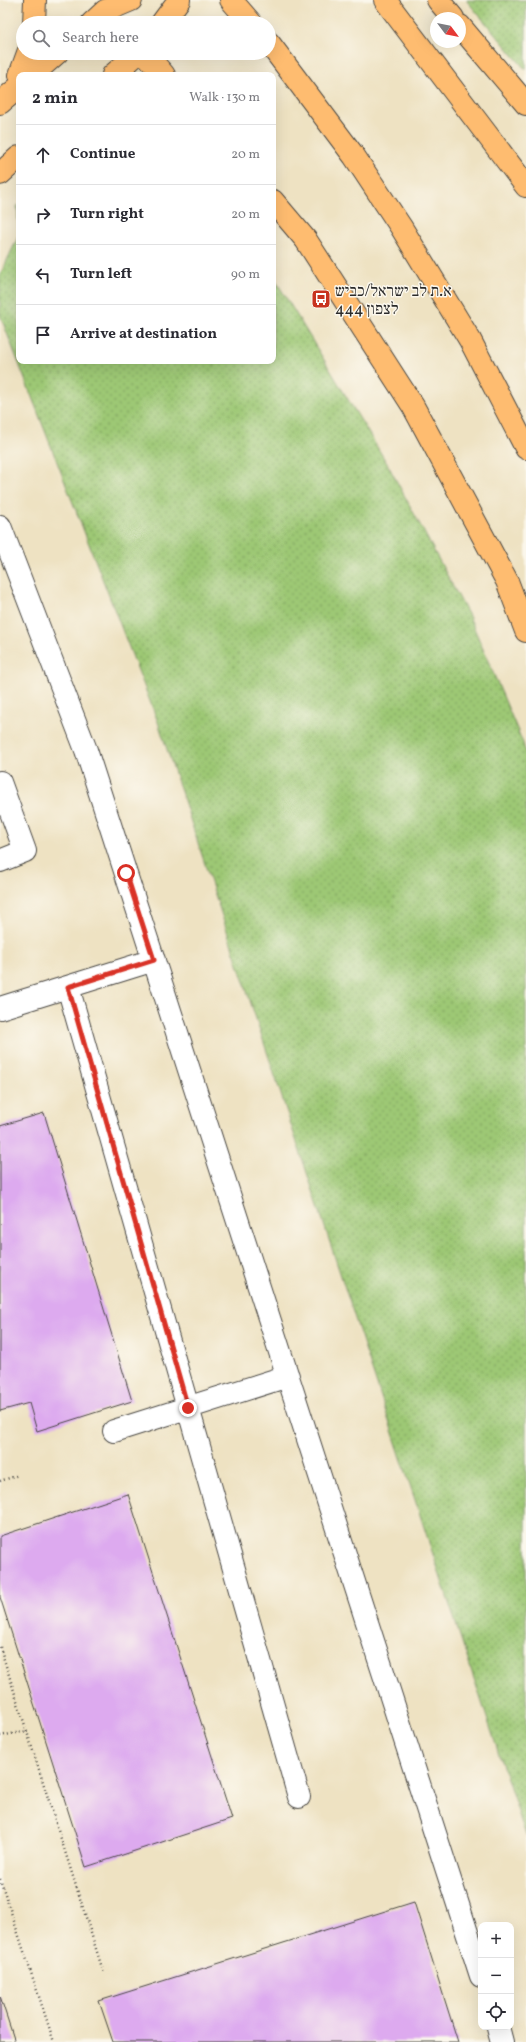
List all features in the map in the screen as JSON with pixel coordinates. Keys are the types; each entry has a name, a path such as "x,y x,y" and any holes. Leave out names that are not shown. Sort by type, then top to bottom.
{"main road":[{"path":"34,16 35,0"},
{"path":"102,14 131,0"},
{"path":"167,16 179,0"},
{"path":"231,0 245,16"},
{"path":"385,0 526,186"},
{"path":"438,0 448,12"},
{"path":"466,33 526,104"},
{"path":"276,52 354,156 402,227 470,340 526,448"},
{"path":"21,72 25,60"},
{"path":"36,72 50,60"},
{"path":"116,72 130,60"},
{"path":"151,60 161,72"},
{"path":"276,205 306,240 414,406 507,581 526,631"}],"lane":[{"path":"0,526 86,750 478,1967"},
{"path":"0,782 25,851 0,862"},
{"path":"0,1008 154,960"},
{"path":"68,987 299,1797"},
{"path":"114,1431 288,1376"},
{"path":"499,2030 502,2042"}],"path":[{"path":"0,1481 19,1475"},
{"path":"0,1647 104,1974"},
{"path":"0,1736 27,1731"},
{"path":"0,1878 54,2042"}],"green space":[{"path":"466,0 526,0 526,70"},
{"path":"16,241 16,356 0,315 0,275"},
{"path":"276,281 388,465 469,616 523,743 526,754 526,1836 158,722 19,364 276,364"}],"building":[{"path":"44,1113 132,1401 37,1431 29,1403 0,1411 0,1126"},
{"path":"128,1494 232,1819 86,1867 0,1597 0,1536"},
{"path":"414,1902 458,2042 113,2042 99,2001"},
{"path":"0,1996 15,2042 0,2042"}],"place":[{"name":"א.ת לב ישראל/כביש 444 לצפון","path":"321,299"}],"route":[{"path":"126,873 154,960 68,987 188,1408"}]}
